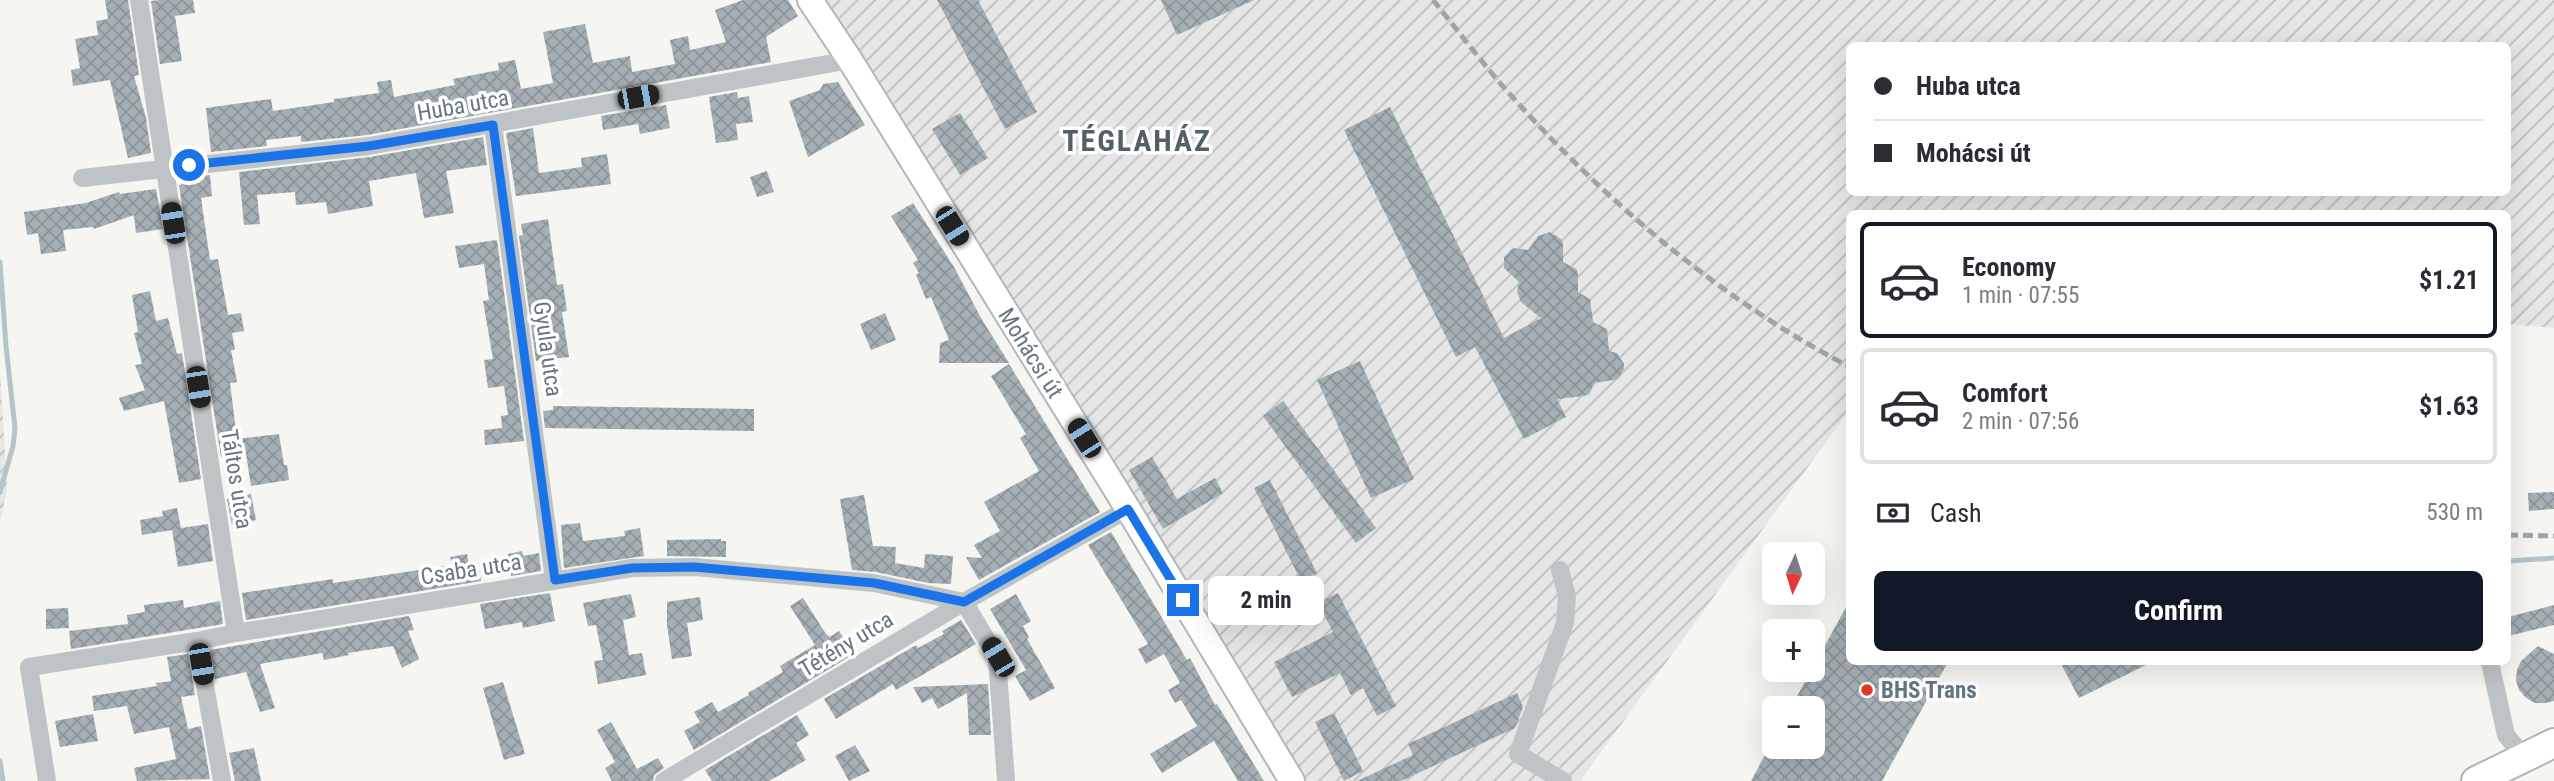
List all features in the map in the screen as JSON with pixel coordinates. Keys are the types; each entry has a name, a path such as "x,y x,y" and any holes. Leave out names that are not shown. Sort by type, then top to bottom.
{"main road":[{"name":"Mohácsi út","path":"810,0 850,60 1128,509 1292,781"},
{"path":"2486,776 2554,743"}],"street":[{"name":"Táltos utca","path":"139,0 236,633"},
{"name":"Huba utca","path":"82,178 369,146 850,60"},
{"name":"Gyula utca","path":"493,125 555,580"},
{"name":"Tétény utca","path":"664,781 964,602 1128,509"},
{"name":"Csaba utca","path":"47,781 29,667 632,568 694,567 874,583 964,602"},
{"path":"1560,570 1567,596 1565,623 1518,754 1563,781"},
{"path":"964,602 998,657 1006,781"},
{"path":"197,641 222,781"},
{"path":"2491,665 2506,734 2524,757"}],"shaded area":[{"path":"800,0 2554,0 2554,328 2511,324 2511,210 1846,210 1846,415 1580,781 1284,781"},
{"path":"0,369 7,490 0,522"}],"building":[{"path":"105,0 128,0 139,75 134,76 146,118 151,153 128,158 110,80 73,86 71,70 80,68 75,39 98,35 96,21 108,19"},
{"path":"193,0 195,13 175,16 182,61 160,64 151,1"},
{"path":"743,0 788,0 798,16 766,37 771,62 367,135 301,142 301,136 266,140 267,146 211,152 206,108 271,99 273,111 334,102 334,99 379,93 377,82 391,80 394,97 455,85 453,79 499,70 498,63 515,60 521,89 553,83 543,32 585,24 593,63 630,56 632,72 675,64 670,40 688,36 690,50 726,42 715,10"},
{"path":"937,0 978,0 1037,112 1005,129"},
{"path":"1161,0 1254,0 1177,35"},
{"path":"838,82 865,125 808,157 789,101 820,90 823,84"},
{"path":"737,92 738,98 749,96 753,122 736,124 738,140 716,143 709,97"},
{"path":"666,105 670,128 640,134 638,124 603,130 601,116"},
{"path":"1390,107 1504,338 1541,318 1521,302 1517,292 1519,282 1504,268 1504,257 1513,248 1528,250 1538,236 1550,232 1561,239 1563,262 1576,269 1578,292 1590,299 1593,322 1607,329 1609,351 1617,353 1624,364 1618,379 1595,383 1589,394 1584,396 1557,399 1566,417 1524,439 1475,347 1456,357 1344,130"},
{"path":"960,113 988,158 960,175 932,129"},
{"path":"533,128 539,173 582,167 581,158 607,154 611,184 516,196 506,133"},
{"path":"483,137 487,165 446,171 454,213 424,218 416,173 369,181 373,206 328,214 326,202 296,205 295,192 257,195 260,224 244,225 239,172 370,157"},
{"path":"767,171 774,192 757,197 750,177"},
{"path":"210,175 212,196 201,198 210,260 218,259 228,315 241,313 244,331 232,333 235,350 231,350 237,382 230,383 237,439 279,434 289,480 251,486 246,454 221,457 179,185 181,178"},
{"path":"156,189 163,229 136,233 134,215 94,229 63,230 66,251 41,254 38,233 27,235 24,212 86,203 119,192"},
{"path":"913,203 954,267 1009,363 939,363 940,343 949,340 931,297 926,299 916,275 919,273 913,263 918,260 891,216"},
{"path":"548,219 557,285 563,284 567,311 562,312 569,357 536,361 519,236 523,235 521,224"},
{"path":"497,240 524,441 485,445 484,430 502,428 501,416 508,415 504,386 488,388 484,360 493,359 483,301 489,300 484,264 459,268 455,246"},
{"path":"150,291 156,321 168,318 177,354 182,353 201,479 179,483 164,401 124,411 119,398 145,390 135,365 142,364 134,333 138,332 132,295"},
{"path":"885,313 896,340 871,350 860,324"},
{"path":"1360,361 1414,479 1371,498 1317,380"},
{"path":"1009,364 1100,512 979,580 966,557 982,558 974,545 1000,531 984,502 1039,471 1020,438 1026,434 991,376"},
{"path":"1283,401 1376,528 1356,543 1263,416"},
{"path":"553,406 754,409 754,431 545,428 543,411 553,410"},
{"path":"1152,457 1177,499 1215,478 1223,493 1163,529 1129,470"},
{"path":"1270,480 1317,573 1301,581 1254,488"},
{"path":"2554,492 2554,509 2529,511 2528,493"},
{"path":"251,494 256,520 232,525 227,499"},
{"path":"864,495 873,546 896,547 895,563 924,568 925,554 953,556 951,584 928,583 852,570 840,499"},
{"path":"177,508 181,528 208,524 213,561 178,567 172,530 142,535 140,520 163,516 162,511"},
{"path":"580,523 583,541 625,536 624,531 640,528 644,556 564,568 561,525"},
{"path":"1111,532 1187,660 1190,658 1215,705 1217,704 1264,781 1238,781 1214,741 1162,773 1150,754 1197,726 1181,700 1175,703 1168,690 1180,683 1164,654 1146,664 1138,649 1148,644 1088,545"},
{"path":"667,540 726,541 726,557 667,556"},
{"path":"522,551 523,556 539,553 541,571 511,576 508,554"},
{"path":"467,554 470,570 479,569 481,581 246,620 242,593 333,579 333,583 452,565 450,557"},
{"path":"550,593 555,621 523,628 522,622 485,629 480,604"},
{"path":"1338,593 1396,706 1377,716 1363,688 1351,695 1340,673 1292,697 1274,662 1333,632 1318,603"},
{"path":"631,594 636,617 623,620 629,655 642,653 646,675 598,684 594,661 603,660 596,625 588,626 583,603"},
{"path":"1016,594 1031,621 1023,626 1029,637 1027,639 1055,688 1030,701 1015,676 1026,670 990,609"},
{"path":"700,597 703,620 687,623 692,656 672,659 667,602"},
{"path":"803,598 826,634 830,637 839,631 854,654 694,750 684,731 700,722 694,712 712,702 718,712 749,695 748,693 783,672 780,666 815,645 790,606"},
{"path":"183,600 184,608 220,601 223,624 71,649 69,631 128,624 127,615 145,612 144,605"},
{"path":"2554,605 2554,625 2511,635 2511,616"},
{"name":"BHS Trans","path":"1846,607 1846,665 1946,665 1882,781 1751,781 1763,759 1825,759 1825,696 1797,696 1805,682 1825,682 1825,645"},
{"path":"68,608 69,628 46,629 46,609"},
{"path":"409,616 414,630 408,631 419,659 402,668 393,646 324,660 322,653 260,664 275,708 260,712 246,672 215,679 210,650"},
{"path":"961,620 976,644 896,690 893,684 836,719 824,699 916,645 918,648 944,634 942,631"},
{"path":"2538,646 2554,654 2554,701 2545,703 2535,703 2526,698 2519,690 2516,680 2521,661"},
{"path":"188,654 195,695 181,697 188,729 201,726 210,779 137,781 134,768 176,759 169,727 134,734 127,706 94,711 92,696 157,686 156,683 171,681 167,657"},
{"path":"2062,665 2146,665 2079,698"},
{"path":"503,682 525,754 504,760 483,688"},
{"path":"988,684 991,735 969,735 967,693 938,709 932,698 922,703 913,687"},
{"path":"1517,693 1523,707 1515,728 1401,781 1357,781 1413,755 1408,744"},
{"path":"1334,713 1363,771 1344,781 1315,722"},
{"path":"93,714 98,741 60,747 55,721"},
{"path":"797,715 809,735 796,743 806,760 769,781 712,781 705,770"},
{"path":"611,722 637,769 658,758 664,768 654,775 653,781 612,781 605,768 615,762 597,730"},
{"path":"855,745 870,771 849,781 835,756"},
{"path":"254,748 261,781 235,781 229,753"}],"waterway":[{"path":"0,262 15,428 13,446 0,492"},
{"path":"2511,561 2554,558"},
{"path":"0,761 3,781"}],"railway":[{"path":"1433,0 1538,125 1619,204 1662,241 1753,309 1846,365"},
{"path":"2511,535 2554,536"}],"place":[{"name":"BHS Trans","path":"1867,690"}],"district":[{"name":"TÉGLAHÁZ","path":"1137,141"}],"route":[{"path":"189,165 369,146 493,125 555,580 632,568 694,567 874,583 964,602 1128,509 1183,600"}]}
